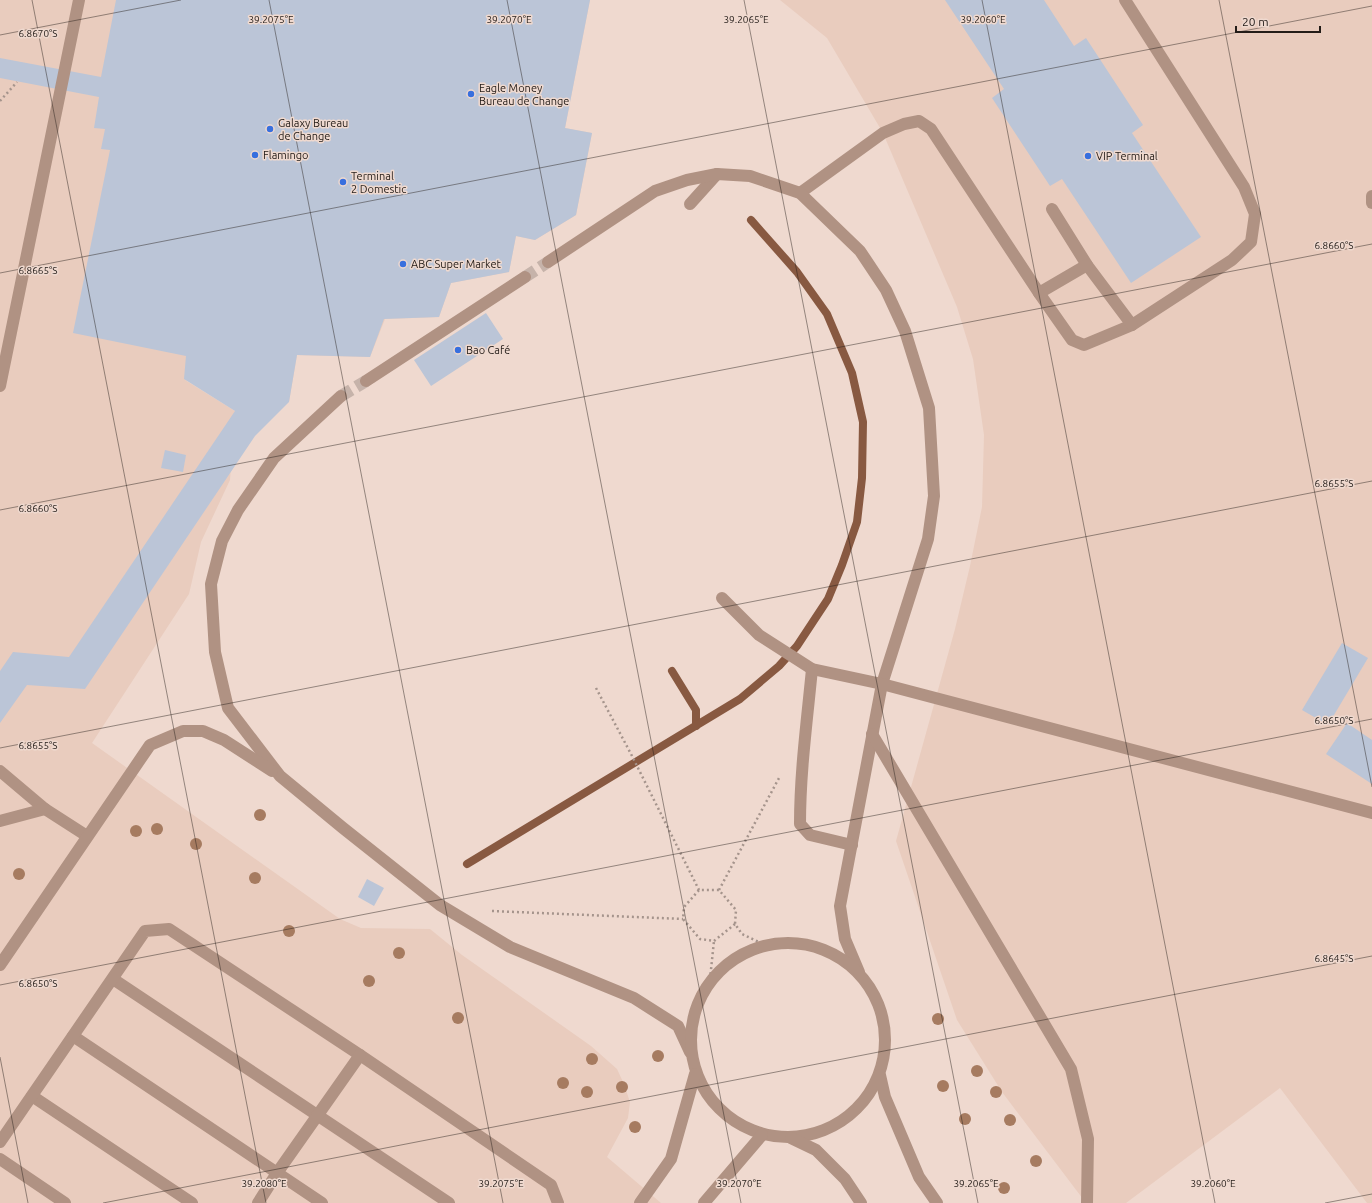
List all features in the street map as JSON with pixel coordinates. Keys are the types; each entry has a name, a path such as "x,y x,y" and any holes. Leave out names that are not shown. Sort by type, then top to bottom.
{"street":[{"path":"0,386 79,0"},
{"path":"800,193 883,133 904,124 919,121 931,129 1039,293 1072,340 1084,345 1132,324 1232,260 1251,242 1255,214 1244,187 1125,0"},
{"path":"690,204 717,174"},
{"path":"0,965 150,745 183,731 203,731 224,740 280,776 440,905 510,947 634,998 678,1026 690,1052 695,1074 728,1118 762,1135 791,1138 821,1132 845,1119 880,1075 886,1051 884,1020 859,972 845,940 840,906 882,684 928,539 934,496 929,408 905,331 886,290 860,251 800,193 750,176 717,174 686,180 655,191 548,262"},
{"path":"1372,196 1372,203"},
{"path":"1052,209 1087,265 1132,324"},
{"path":"1039,293 1087,265"},
{"path":"366,381 525,277"},
{"path":"280,776 228,708 215,652 211,584 222,541 238,510 274,458 341,396"},
{"path":"722,598 759,635 812,669 882,684 1372,813"},
{"path":"812,669 805,730 800,798 800,824 810,835 852,845"},
{"path":"872,734 1071,1070 1088,1139 1087,1203"},
{"path":"0,772 45,808 87,836"},
{"path":"0,821 45,808"},
{"path":"0,1142 145,931 169,929 360,1055 551,1185 558,1203"},
{"path":"690,1052 690,1025 710,980 737,956 765,945 808,944 859,972"},
{"path":"112,979 319,1115 449,1203"},
{"path":"73,1036 322,1203"},
{"path":"258,1203 360,1055"},
{"path":"640,1203 671,1159 695,1074"},
{"path":"880,1075 885,1097 919,1177 937,1203"},
{"path":"32,1096 192,1203"},
{"path":"704,1203 762,1135"},
{"path":"791,1138 816,1150 845,1178 861,1203"},
{"path":"0,1159 66,1203"}],"path":[{"path":"0,101 17,82"},
{"path":"596,688 699,890"},
{"path":"719,890 783,772"},
{"path":"714,941 700,939 683,919 684,907 699,890 719,890 736,910 735,924 742,934 765,945"},
{"path":"488,910 683,919"},
{"path":"710,980 714,941 735,924"}],"shaded area":[{"path":"0,0 590,0 565,128 592,133 576,215 535,240 516,236 509,272 451,283 439,317 385,319 370,357 297,355 289,402 185,380 235,411 230,480 201,542 189,594 92,743 340,919 361,928 430,929 462,955 591,1046 617,1069 630,1102 628,1118 607,1157 661,1203 0,1203"},
{"path":"780,0 1372,0 1372,1203 1367,1203 1280,1088 1126,1203 1086,1203 1002,1092 957,1020 896,841 955,629 982,507 984,435 973,359 957,307 883,133 827,38"}],"building":[{"name":"Terminal 2 Domestic","path":"116,0 590,0 565,128 592,133 576,215 535,240 516,236 509,272 451,283 439,317 384,319 370,357 297,355 289,402 255,436 85,689 27,685 0,723 0,671 13,652 69,657 235,411 184,379 186,356 73,333 110,150 101,149 105,129 94,128 99,97 0,78 0,58 101,77"},
{"name":"VIP Terminal","path":"945,0 1044,0 1074,46 1086,38 1143,125 1132,133 1201,237 1131,283 1062,179 1050,186 992,98 1004,89"},
{"name":"Bao Café","path":"486,313 503,339 431,386 414,360"},
{"path":"165,450 186,455 183,472 161,468"},
{"path":"1342,643 1368,658 1328,725 1302,710"},
{"path":"1347,723 1372,740 1372,784 1326,754"},
{"path":"367,879 384,888 374,906 358,897"}],"waterway":[{"path":"467,864 740,699 779,666 797,646 828,599 857,522 862,478 863,422 852,373 827,314 797,272 751,220"},
{"path":"672,671 696,710 696,726"}],"tunnel":[{"path":"525,277 548,262"},
{"path":"341,396 366,381"}],"place":[{"name":"Eagle Money Bureau de Change","path":"471,94"},
{"name":"Galaxy Bureau de Change","path":"270,129"},
{"name":"Flamingo","path":"255,155"},
{"name":"VIP Terminal","path":"1088,156"},
{"name":"Terminal 2 Domestic","path":"343,182"},
{"name":"ABC Super Market","path":"403,264"},
{"name":"Bao Café","path":"458,350"}]}
